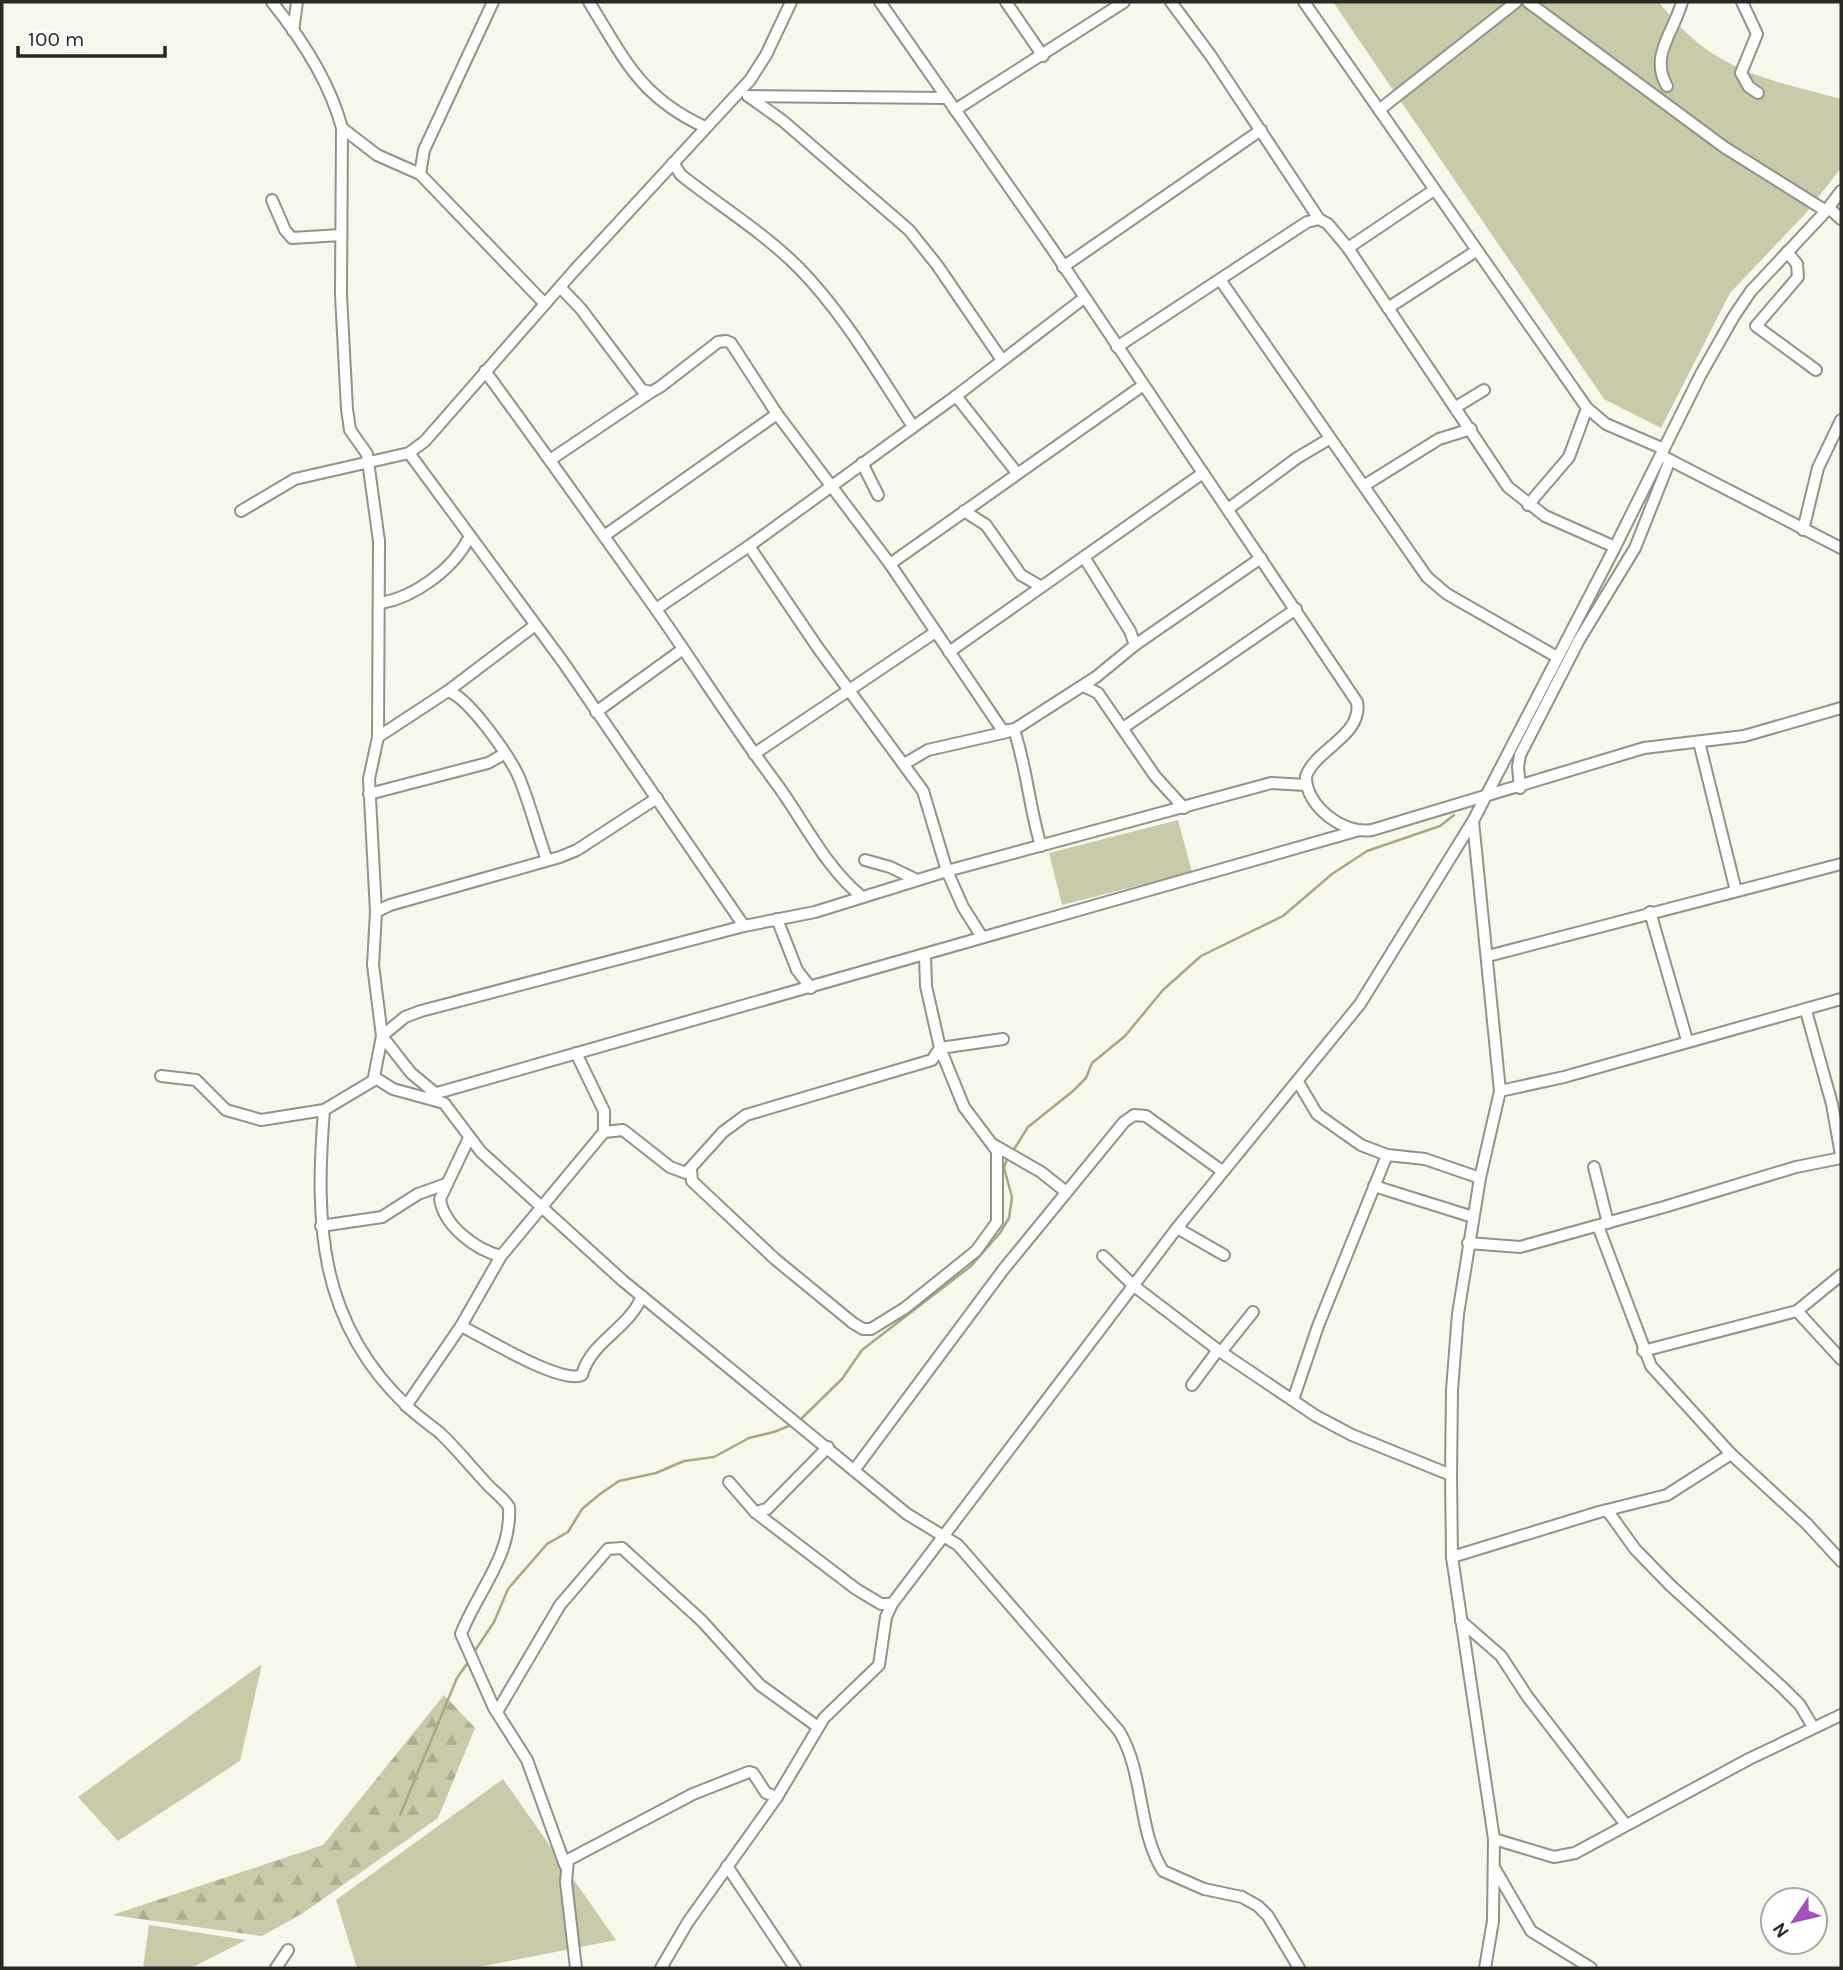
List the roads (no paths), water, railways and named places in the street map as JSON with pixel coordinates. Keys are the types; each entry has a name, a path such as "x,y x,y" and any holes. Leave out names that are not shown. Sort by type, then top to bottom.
{"street":[{"path":"272,2 293,31 331,95 342,128 341,314 347,409 350,430 364,447 369,463 379,541 381,603 378,737 369,794 376,912 373,965 382,1036 373,1074 376,1079 393,1089 430,1095 438,1099 451,1111 468,1138 499,1170 642,1296 907,1514 970,1557 1119,1731 1134,1765 1151,1844 1163,1871 1204,1889 1242,1897 1258,1906 1268,1916 1299,1968"},
{"path":"293,31 297,2"},
{"path":"420,174 424,150 493,2"},
{"path":"589,2 643,87 675,113 705,127"},
{"path":"241,510 295,479 409,453 432,433 705,127 744,93 766,55 790,2"},
{"path":"880,2 1228,509 1358,704 1357,715 1350,727 1310,766 1306,785 1330,817 1356,831"},
{"path":"1006,2 1043,56"},
{"path":"955,110 1124,2"},
{"path":"1171,2 1261,130 1319,219 1328,224 1348,248 1508,487 1528,505 1562,526 1615,547"},
{"path":"1304,2 1587,408 1606,424 1841,548"},
{"path":"1379,110 1516,2"},
{"path":"1528,2 1724,147 1841,219"},
{"path":"1667,86 1660,74 1658,60 1682,2"},
{"path":"1742,2 1756,34 1741,73 1749,87 1758,93"},
{"path":"744,93 947,97"},
{"path":"744,93 783,121 909,230 931,256 1002,360"},
{"path":"342,128 377,155 420,174 545,304"},
{"path":"1063,267 1261,130"},
{"path":"673,163 681,175 772,244 812,282 835,310 912,425"},
{"path":"1348,248 1434,190"},
{"path":"661,1968 688,1922 777,1797 818,1727 879,1665 886,1617 892,1604 1177,1228 1360,1004 1472,821 1665,455 1700,374 1734,316 1751,291 1828,210 1841,191"},
{"path":"272,200 292,238 341,235"},
{"path":"1117,346 1221,281 1307,222 1319,219"},
{"path":"1388,308 1476,251"},
{"path":"1787,252 1797,264 1798,277 1756,326 1816,370"},
{"path":"1221,281 1329,439 1365,485 1417,564 1438,588 1558,657"},
{"path":"561,288 582,309 632,381 642,390 650,392"},
{"path":"656,609 749,546 912,425 956,396 1084,298"},
{"path":"550,460 718,342 726,341 743,359 777,414 890,565 998,727 1011,731 1024,759 1030,808 1041,846"},
{"path":"485,371 656,609 832,866 862,897"},
{"path":"890,565 1142,386"},
{"path":"1456,407 1484,390"},
{"path":"956,396 1017,473"},
{"path":"1528,505 1562,468 1587,408"},
{"path":"604,536 777,414"},
{"path":"1803,530 1818,468 1841,420"},
{"path":"1582,425 1606,424"},
{"path":"1365,485 1439,439 1471,429"},
{"path":"1228,509 1290,463 1329,439"},
{"path":"409,453 469,538 495,567 744,926"},
{"path":"1520,788 1518,763 1523,750 1579,640 1635,548 1665,455"},
{"path":"862,463 878,495"},
{"path":"949,652 1203,473"},
{"path":"964,511 986,524 1021,575 1040,586"},
{"path":"381,603 403,599 414,592 456,556 469,538"},
{"path":"749,546 926,797 947,871 963,907 982,937"},
{"path":"1084,557 1130,631 1135,645"},
{"path":"904,764 928,750 1011,731 1083,686 1135,645 1261,558"},
{"path":"1123,728 1296,609"},
{"path":"378,737 448,691 534,625"},
{"path":"754,754 850,692 934,633"},
{"path":"596,712 683,649"},
{"path":"1096,677 1098,694"},
{"path":"1083,686 1098,694 1155,776 1184,808"},
{"path":"448,691 458,695 517,774 547,860"},
{"path":"430,1095 1356,831 1410,821 1644,748 1699,742 1771,729 1841,708"},
{"path":"1699,742 1736,891"},
{"path":"369,794 488,763 503,754"},
{"path":"382,1036 405,1017 421,1011 862,897 947,871 1271,783 1306,785"},
{"path":"376,912 390,905 577,850 657,799"},
{"path":"1472,821 1500,1091 1468,1243 1452,1390 1451,1475 1452,1557 1494,1839 1493,1921 1485,1968"},
{"path":"865,860 890,867 917,880"},
{"path":"1488,956 1841,864"},
{"path":"1650,912 1687,1041"},
{"path":"777,919 797,970 810,988"},
{"path":"691,1170 692,1181 775,1259 849,1320 868,1329 905,1308 969,1257 990,1235 999,1212 998,1154 994,1144 964,1107 940,1048 926,986 925,956"},
{"path":"1500,1091 1564,1077 1841,999"},
{"path":"1468,1243 1520,1247 1796,1167 1841,1157 1832,1104 1806,1010"},
{"path":"382,1036 430,1095"},
{"path":"604,1132 623,1130 670,1167 686,1173 723,1132 746,1115 929,1062 940,1048 1003,1039"},
{"path":"406,1406 461,1326 501,1256 604,1132 604,1111 576,1053"},
{"path":"161,1076 196,1080 205,1086 216,1102 250,1119 273,1120 324,1110 376,1079"},
{"path":"1298,1082 1322,1118 1361,1145 1387,1155 1425,1159 1480,1178"},
{"path":"451,1111 455,1088"},
{"path":"324,1110 321,1226 327,1271 344,1315 367,1359 406,1406 439,1433 509,1507 499,1560 469,1612 461,1634 497,1712 527,1760 565,1865 576,1968"},
{"path":"855,1469 1065,1191 1129,1117 1139,1114 1156,1121 1222,1171"},
{"path":"468,1138 440,1199 448,1219 480,1249 501,1256"},
{"path":"994,1144 1041,1172 1065,1191"},
{"path":"1293,1400 1318,1326 1387,1155"},
{"path":"1594,1167 1603,1225 1643,1351 1670,1390 1731,1454 1807,1524 1841,1561"},
{"path":"321,1226 382,1217 418,1194 446,1184"},
{"path":"1374,1185 1473,1217"},
{"path":"1177,1228 1224,1255"},
{"path":"1103,1256 1134,1286 1220,1351 1293,1400 1352,1435 1451,1475"},
{"path":"1643,1351 1797,1311 1841,1275"},
{"path":"461,1326 545,1368 575,1377 582,1375 589,1355 634,1313 642,1296"},
{"path":"1797,1311 1841,1359"},
{"path":"1192,1385 1253,1312"},
{"path":"755,1512 767,1509 828,1447"},
{"path":"1452,1557 1667,1494 1731,1454"},
{"path":"729,1482 755,1512 870,1599 881,1604 892,1604"},
{"path":"1607,1510 1635,1549 1782,1686 1800,1705 1813,1727"},
{"path":"497,1712 560,1605 608,1549 622,1548 702,1620 760,1685 818,1727"},
{"path":"1461,1620 1502,1656 1527,1696 1626,1825"},
{"path":"1494,1839 1560,1857 1575,1853 1813,1727 1841,1715"},
{"path":"565,1865 583,1849 693,1794 749,1772 766,1793 777,1797"},
{"path":"727,1866 795,1968"},
{"path":"1493,1866 1531,1931 1591,1968"},
{"path":"276,1968 288,1950"}],"waterway":[{"path":"1013,1151 1028,1127 1073,1091 1086,1078 1092,1063 1125,1036 1163,990 1201,956 1283,916 1332,874 1367,851 1440,826 1454,815"},
{"path":"798,1422 842,1379 862,1350 971,1266 1000,1233 1009,1218 1012,1197 1004,1168 1008,1156"},
{"path":"474,1652 494,1622 508,1589 547,1544 568,1532 582,1509 600,1494 619,1481 656,1473 684,1461 714,1457 749,1438 791,1425"},
{"path":"400,1815 457,1678 469,1661"}]}
